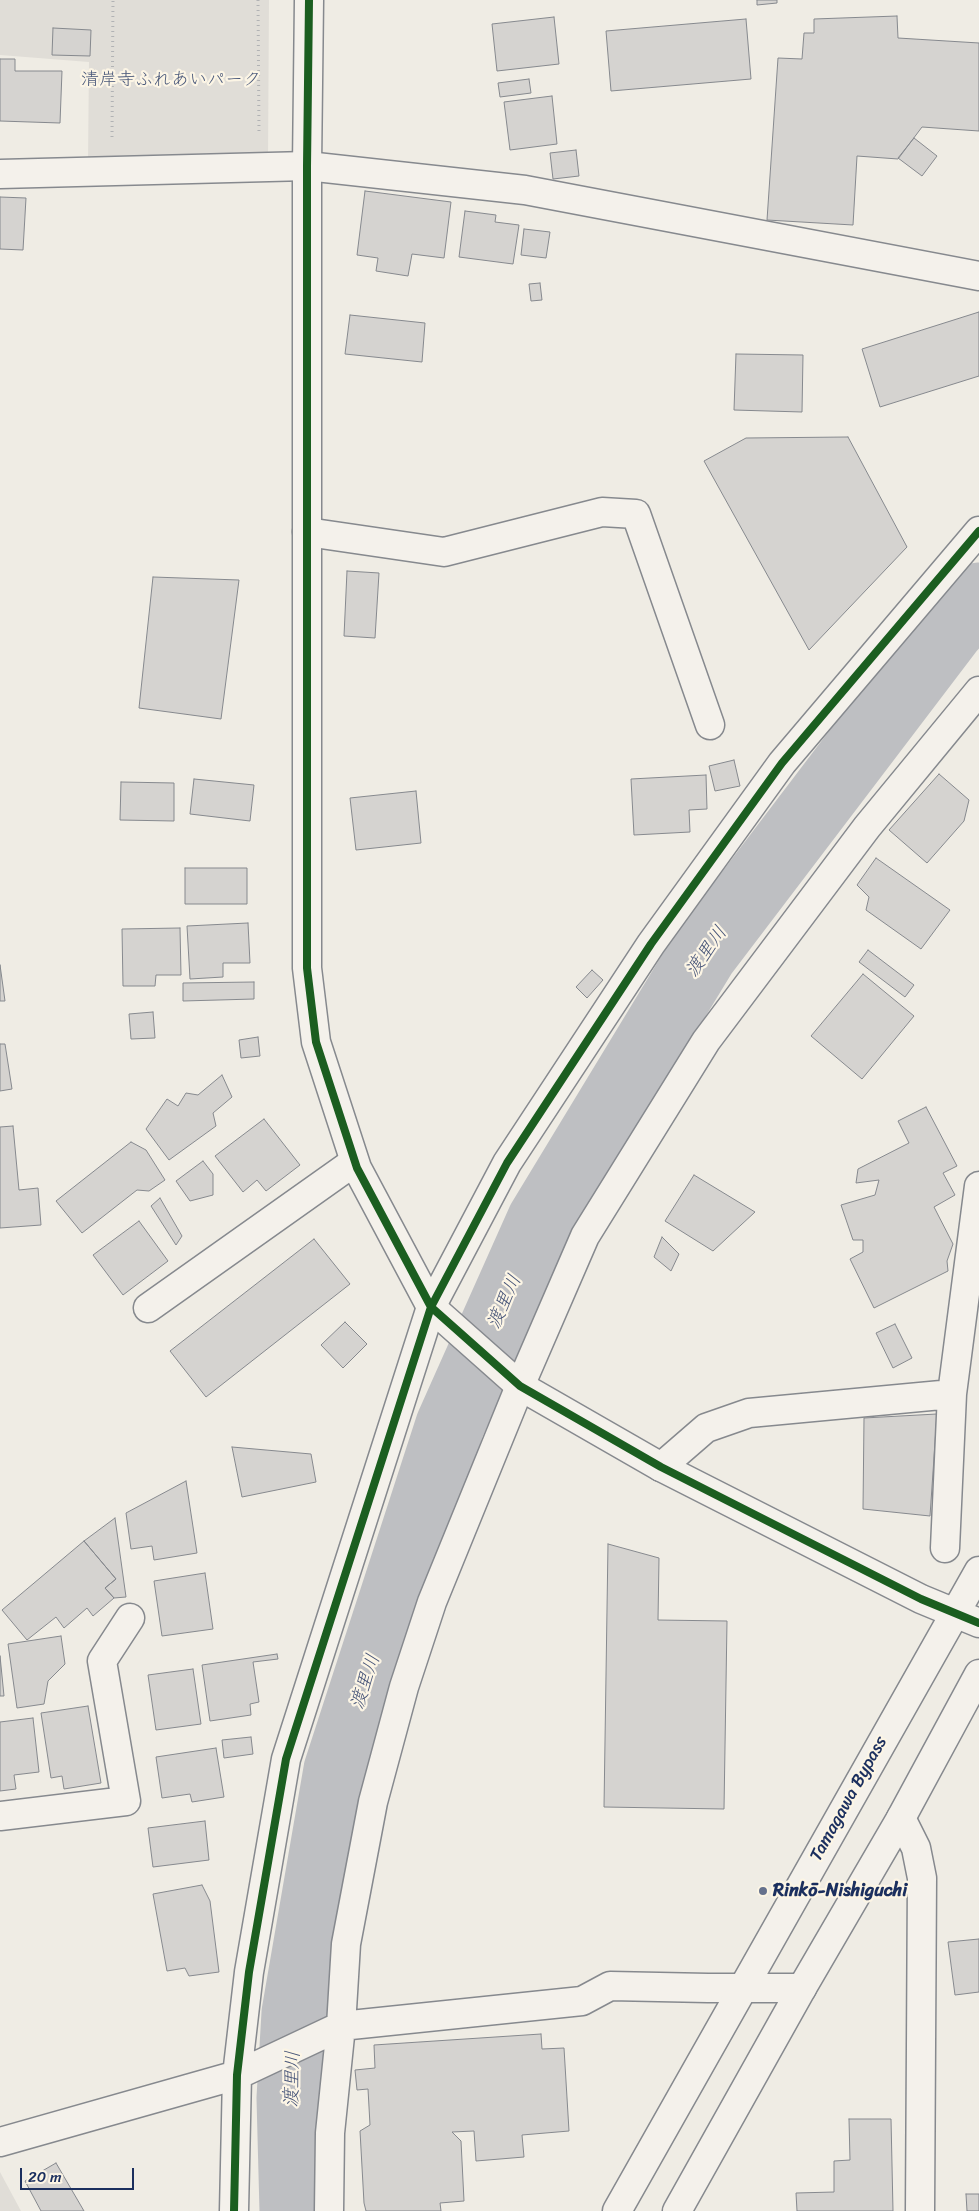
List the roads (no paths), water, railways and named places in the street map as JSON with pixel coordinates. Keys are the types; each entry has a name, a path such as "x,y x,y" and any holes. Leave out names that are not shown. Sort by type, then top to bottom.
{"main road":[{"path":"309,0 306,968 316,1042 354,1162 431,1307 520,1386 661,1467 921,1599 979,1623"},
{"path":"0,174 307,166 525,190 979,276"},
{"path":"307,532 444,552 602,512 636,514 710,725"},
{"path":"234,2211 237,2075 249,1972 286,1759 431,1307 507,1163 651,944 782,763 979,531"},
{"path":"329,2211 330,2133 348,1935 373,1802 404,1687 432,1602 520,1386 584,1236 706,1041 868,827 979,691"},
{"path":"148,1308 354,1162"},
{"path":"945,1548 952,1394 979,1186"},
{"path":"661,1467 706,1428 749,1413 952,1394"},
{"name":"Tamagawa Bypass","path":"618,2211 742,1988 979,1572"},
{"path":"0,1816 126,1801 102,1661 130,1618"},
{"path":"678,2211 979,1674"},
{"path":"900,1818 916,1848 922,1878 920,2211"},
{"path":"0,2142 237,2075 341,2026 582,2001 610,1986 802,1988"}],"waterway":[{"name":"渡里川","path":"294,2211 291,2098 296,2013 338,1770 450,1425 541,1221 703,954 950,629 979,597"}],"place":[{"name":"Rinkō-Nishiguchi","path":"763,1891"}],"park label":[{"name":"清岸寺ふれあいパーク","path":"171,80"}]}
